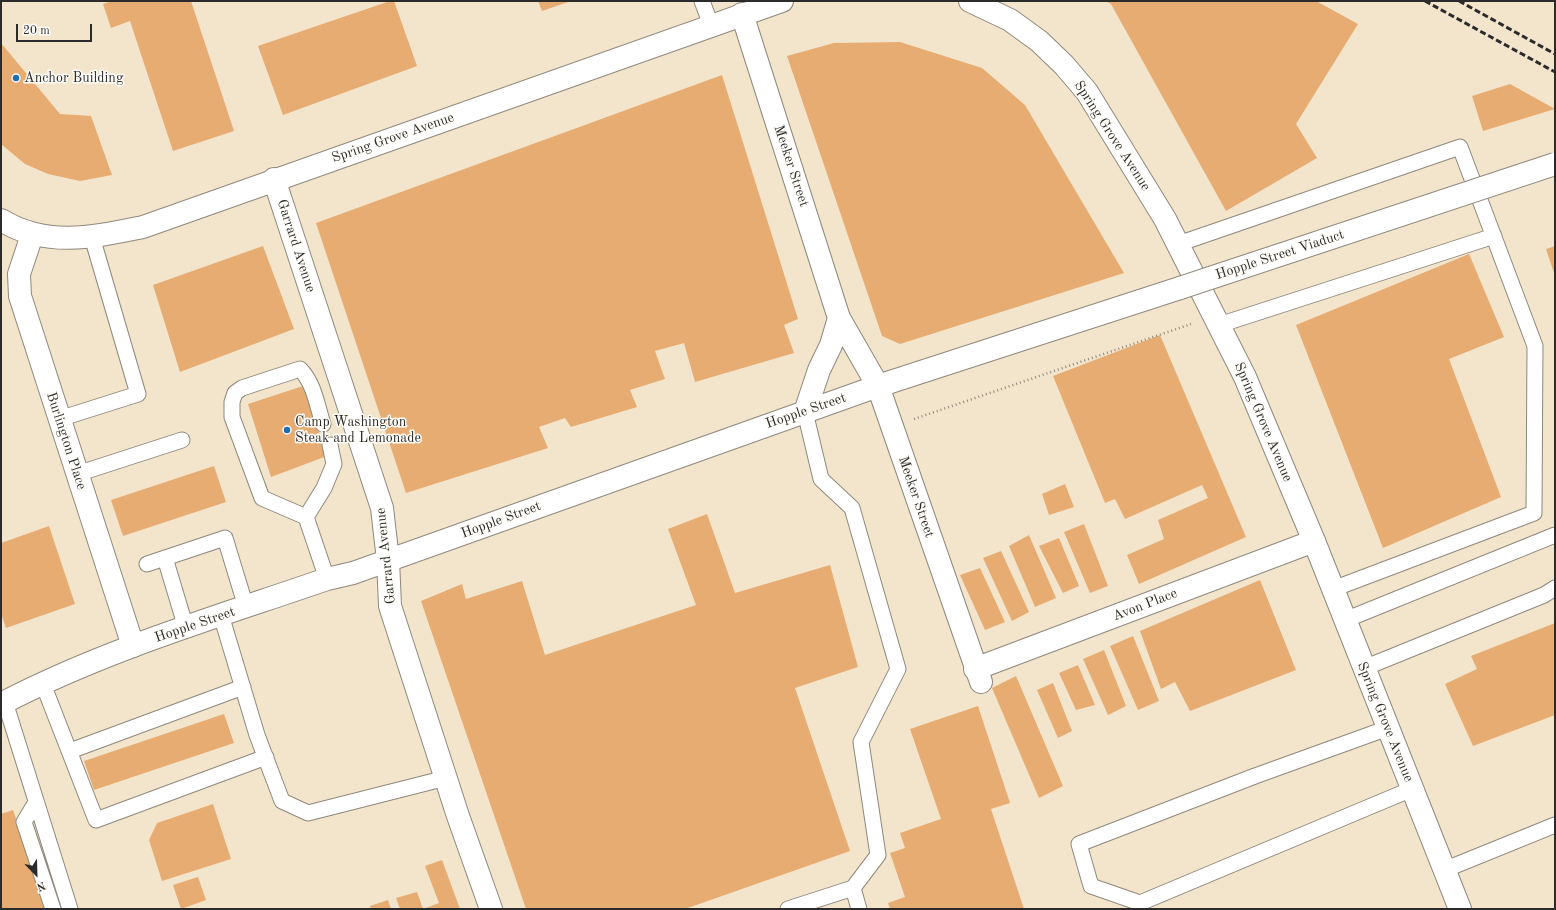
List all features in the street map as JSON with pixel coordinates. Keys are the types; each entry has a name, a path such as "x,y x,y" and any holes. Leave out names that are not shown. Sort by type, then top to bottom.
{"main road":[{"name":"Spring Grove Avenue","path":"1,220 32,234 92,237 143,227 710,25 782,1"},
{"name":"Spring Grove Avenue","path":"970,1 1010,20 1039,41 1064,65 1087,92 1165,219 1245,377 1314,541 1460,909"},
{"name":"Meeker Street","path":"742,14 839,318 878,386 978,676"},
{"name":"Hopple Street Viaduct","path":"1005,346 1555,164"},
{"name":"Garrard Avenue","path":"274,180 382,508 388,560 390,606 446,778 491,909"},
{"name":"Burlington Place","path":"32,234 19,274 20,296 133,646"},
{"path":"805,412 819,370 831,345 839,318"},
{"name":"Hopple Street","path":"3,703 43,684 133,646 327,579 353,573 878,386 1005,346"},
{"name":"Avon Place","path":"978,676 1314,541"}],"lane":[{"path":"702,1 710,25"},
{"path":"1178,244 1460,147 1535,346 1534,513 1333,589"},
{"path":"1216,321 1494,236"},
{"path":"59,420 138,394 92,237"},
{"path":"323,424 310,383 307,376 300,369 258,382 235,393 232,402 232,417 262,498 306,517 327,579"},
{"path":"788,909 853,888 878,855 861,742 898,669 852,508 821,479 805,412"},
{"path":"77,474 182,440"},
{"path":"306,517 324,488 334,464 330,445"},
{"path":"1345,620 1555,535"},
{"path":"147,564 225,538 246,607"},
{"path":"165,558 186,628"},
{"path":"1364,668 1544,595 1555,588"},
{"path":"221,615 243,687 282,801 308,814 446,778"},
{"path":"43,684 96,820 266,757"},
{"path":"70,751 243,687"},
{"path":"3,703 70,909"},
{"path":"1388,728 1255,776 1079,844 1091,886 1140,903 1412,789"},
{"path":"36,802 24,822 52,909"},
{"path":"1444,870 1553,830"},
{"path":"853,888 859,909"}],"path":[{"path":"923,417 1216,321"}],"building":[{"path":"112,1 191,1 234,131 173,151 130,21 111,28 103,4"},
{"path":"390,1 394,1 417,66 283,115 258,46"},
{"path":"538,1 571,1 542,11"},
{"path":"1105,1 1316,1 1358,24 1296,124 1317,158 1226,211 1111,4"},
{"path":"900,42 982,68 1025,105 1124,273 900,344 882,336 787,56 834,43"},
{"name":"Anchor Building","path":"1,43 60,114 91,116 112,175 80,181 48,174 25,164 1,144"},
{"path":"722,75 798,319 784,325 794,353 695,382 684,343 655,351 665,379 630,390 637,407 571,427 565,418 539,427 548,448 406,493 316,223"},
{"path":"1510,84 1555,109 1483,131 1472,96"},
{"path":"263,246 294,329 180,372 153,285"},
{"path":"1555,246 1555,276 1546,249"},
{"path":"1469,254 1504,337 1449,359 1501,497 1383,548 1296,325"},
{"path":"1160,335 1246,537 1139,584 1127,555 1164,539 1158,520 1208,498 1202,485 1125,519 1115,499 1105,503 1053,376"},
{"name":"Camp Washington Steak and Lemonade","path":"303,386 327,456 271,477 248,404"},
{"path":"214,466 226,502 123,536 111,500"},
{"path":"1065,484 1074,507 1049,515 1042,494"},
{"path":"707,514 735,593 830,565 858,667 795,688 850,851 685,909 526,909 421,601 462,584 466,599 522,581 545,655 696,605 668,529"},
{"path":"1084,524 1108,586 1090,593 1064,532"},
{"path":"49,526 75,604 6,628 1,613 1,543"},
{"path":"1029,535 1056,598 1035,607 1009,546"},
{"path":"1059,538 1079,586 1063,593 1039,546"},
{"path":"1001,551 1029,612 1012,621 983,558"},
{"path":"980,568 1005,622 985,630 960,575"},
{"path":"1260,580 1296,670 1190,711 1175,682 1161,689 1140,631"},
{"path":"1555,623 1555,715 1473,746 1445,684 1477,669 1471,656"},
{"path":"1133,636 1159,701 1138,710 1110,646"},
{"path":"1104,650 1126,706 1108,715 1083,659"},
{"path":"1078,665 1095,705 1076,710 1059,673"},
{"path":"1016,676 1063,786 1039,798 992,688"},
{"path":"1053,683 1072,731 1058,738 1037,690"},
{"path":"978,706 1010,803 991,809 1024,909 890,909 888,903 905,897 890,853 905,848 900,833 941,819 910,729"},
{"path":"224,714 234,743 94,790 84,761"},
{"path":"213,804 231,859 162,881 149,840 157,823"},
{"path":"13,810 47,909 1,909 1,814"},
{"path":"442,860 460,909 423,909 439,903 425,866"},
{"path":"198,877 206,900 181,909 173,885"},
{"path":"417,892 423,909 400,909 396,898"},
{"path":"388,900 391,909 371,909 370,906"}],"railway":[{"path":"1425,1 1555,72"},
{"path":"1459,1 1555,54"}],"place":[{"name":"Anchor Building","path":"16,78"},
{"name":"Camp Washington Steak and Lemonade","path":"287,430"}]}
